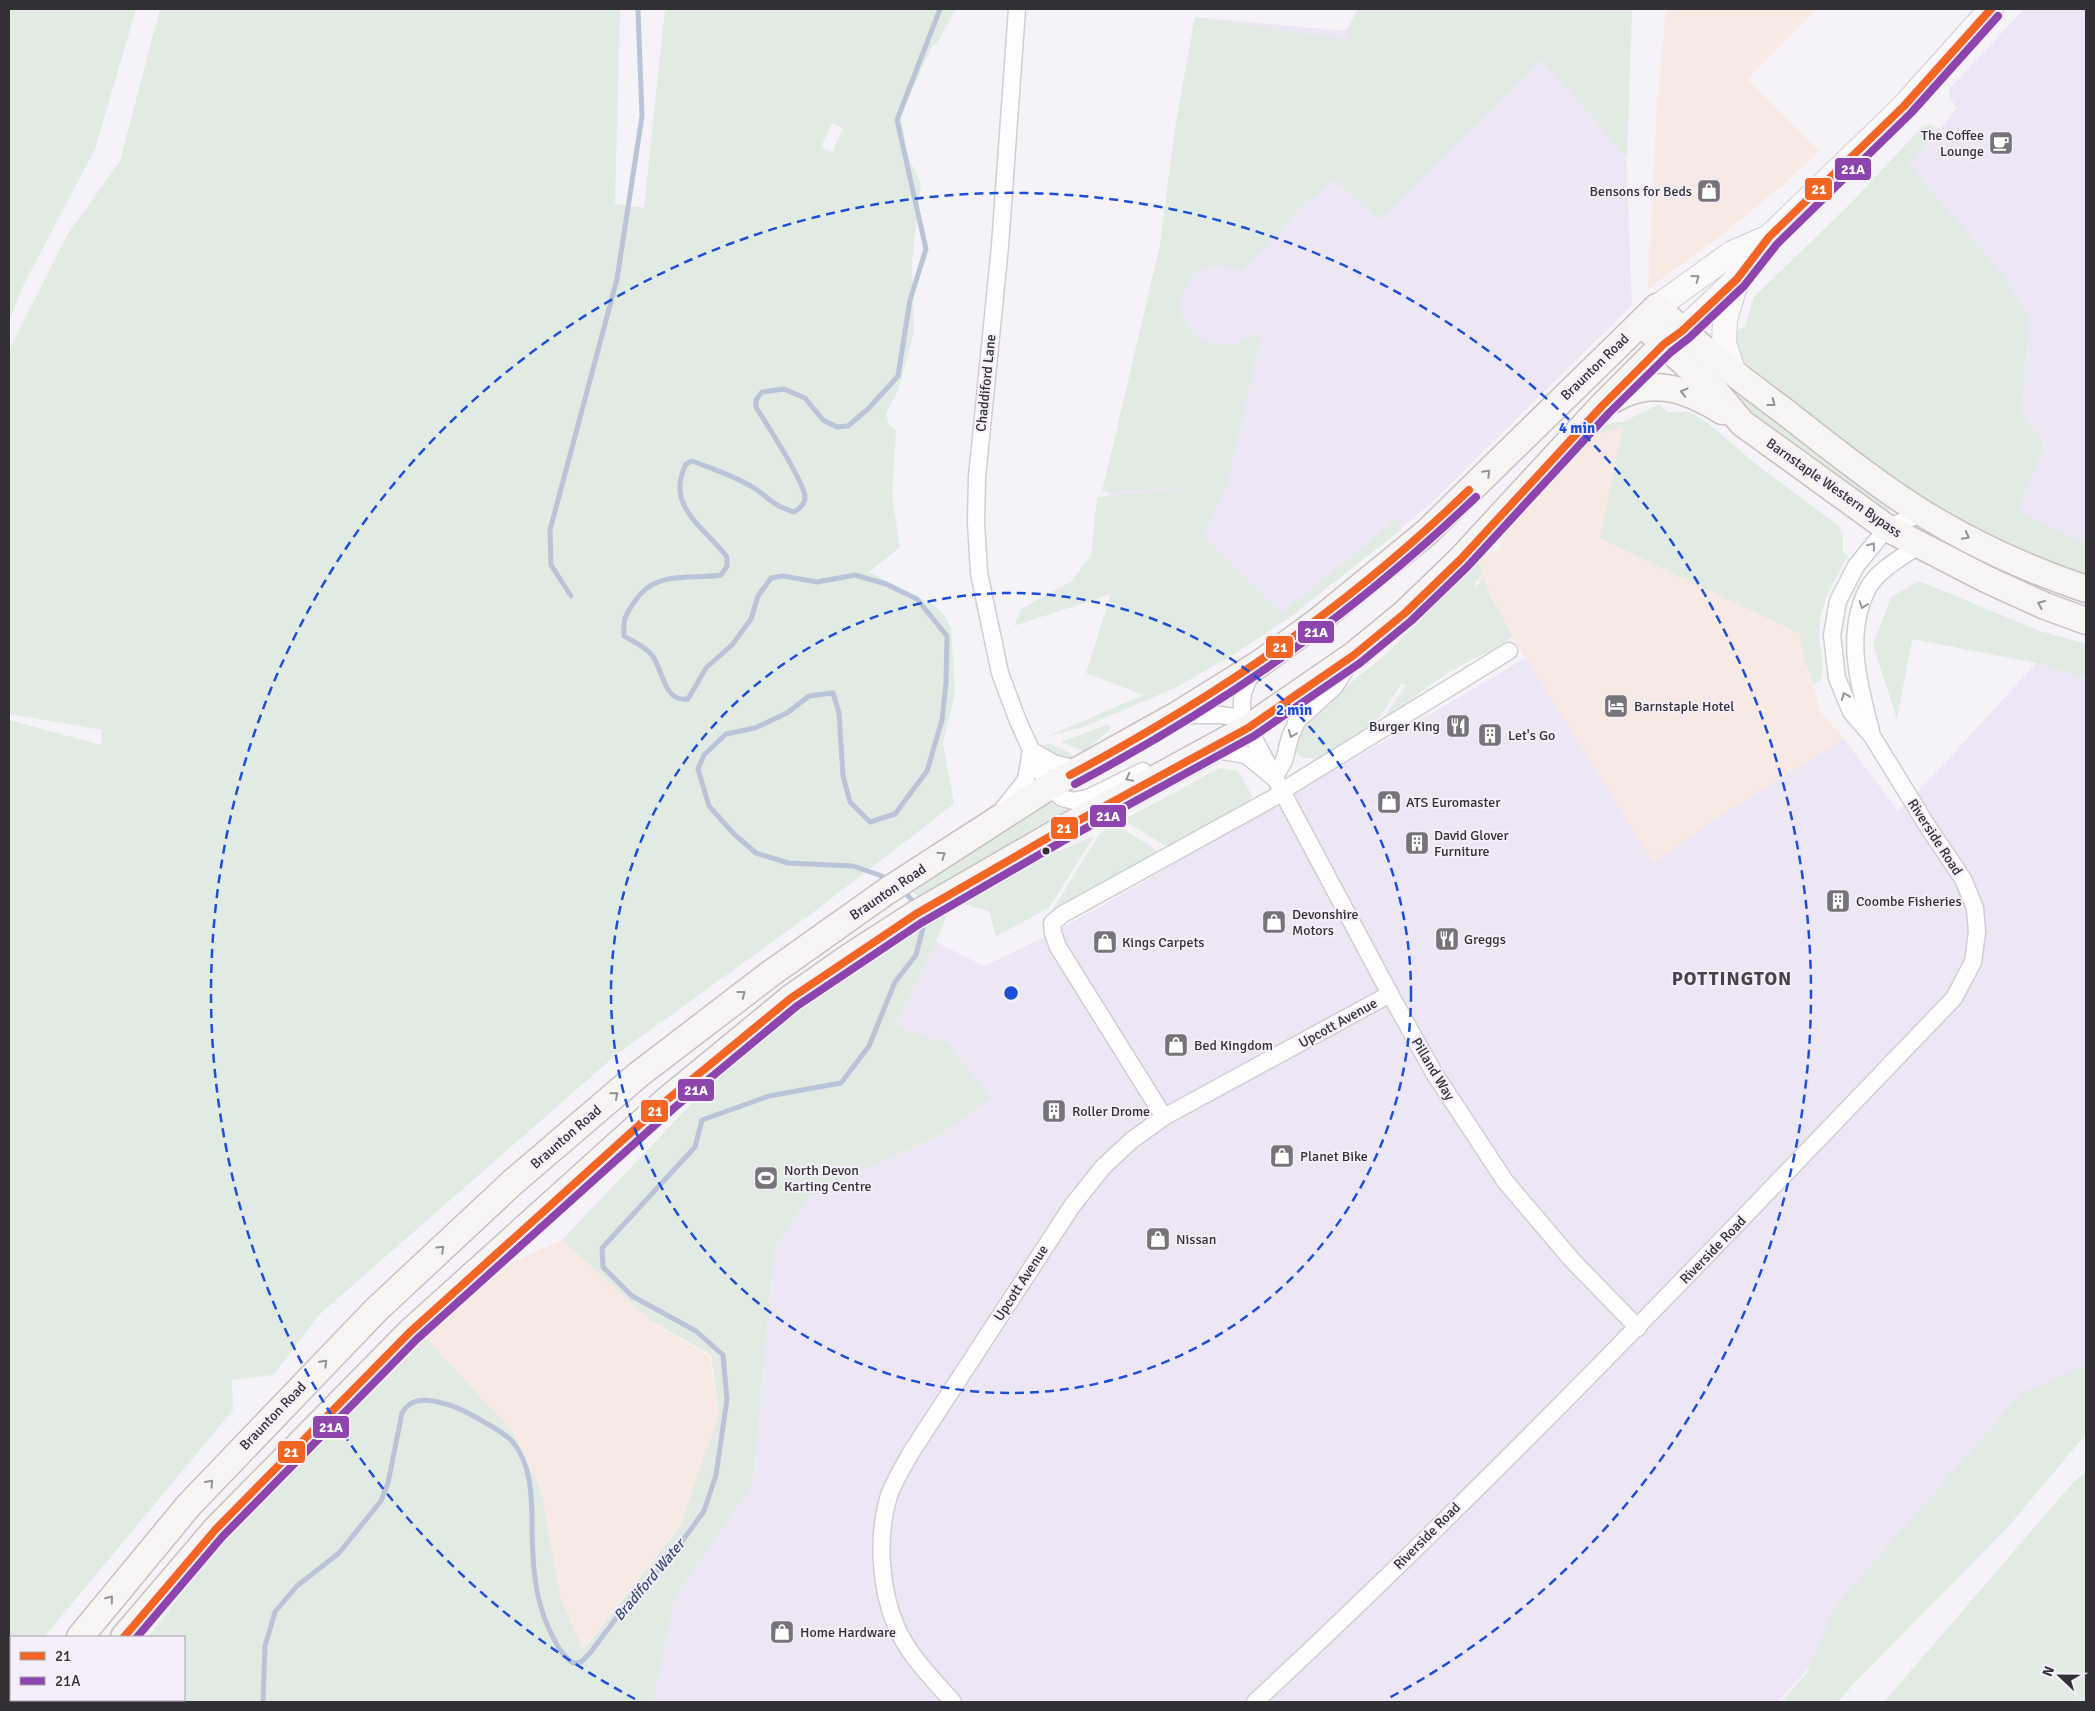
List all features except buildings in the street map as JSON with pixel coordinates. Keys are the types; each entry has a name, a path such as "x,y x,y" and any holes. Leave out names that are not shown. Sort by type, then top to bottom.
{"main road":[{"name":"Braunton Road","path":"125,1636 216,1529 410,1332 550,1203 680,1088 791,998 850,956 916,914 1063,829 1212,749 1245,723 1354,655 1405,613 1460,560 1602,406 1673,337 1737,279 1769,237 1904,106 1991,9"},
{"name":"Braunton Road","path":"81,1636 177,1520 230,1461 376,1310 513,1182 638,1075 699,1026 880,896 994,820 1048,786 1178,715 1259,664 1318,622 1427,532 1649,315 1732,253 1769,237"},
{"path":"1734,373 1724,343 1725,320 1737,279"},
{"name":"Barnstaple Western Bypass","path":"1649,315 1673,337 1742,423 1887,528 1918,546 1994,583 2086,621"},
{"name":"Barnstaple Western Bypass","path":"1673,337 1734,373 1875,481 1923,513 2010,558 2086,589"},
{"path":"1602,406 1621,395 1643,389 1667,388 1688,392 1742,423"}],"street":[{"name":"Chaddiford Lane","path":"1017,9 1000,246 977,477 976,522 979,573 1000,673 1031,750 1048,786"},
{"name":"Riverside Road","path":"1255,1702 1337,1625 1638,1328 1954,998 1973,962 1977,932 1974,908 1963,879 1923,819 1872,736 1851,712 1837,678 1832,635 1838,601 1856,566 1887,528 1923,513"},
{"name":"Riverside Road","path":"1872,736 1860,688 1854,645 1858,619 1869,587 1890,565 1918,546"},
{"path":"1164,1117 1058,947 1053,933 1052,922 1282,793 1290,786 1509,651"},
{"path":"1274,778 1284,761 1290,737 1297,722 1335,686 1354,655"},
{"name":"Pilland Way","path":"1259,664 1247,680 1242,695 1245,723 1434,1073 1505,1181 1572,1260 1638,1328"},
{"path":"1178,715 1206,714 1245,723"},
{"name":"Pilland Way","path":"1212,749 1246,756 1274,778"},
{"path":"994,820 1026,780 1031,750 1053,763 1080,770"},
{"path":"1048,786 1062,798 1074,801 1090,797 1150,768 1176,768"},
{"name":"Upcott Avenue","path":"953,1702 914,1655 896,1627 887,1599 883,1571 882,1536 888,1498 910,1454 1072,1206 1103,1167 1132,1140 1164,1117 1390,994"}],"shaded area":[{"path":"9,9 136,9 95,149 24,284 9,321"},
{"path":"160,9 620,9 615,204 644,208 665,9 956,9 936,45 933,45 900,115 909,159 921,183 912,261 914,332 898,391 886,413 889,425 896,430 892,497 900,547 869,572 935,606 945,616 951,628 955,694 943,743 954,804 811,914 617,1054 321,1313 273,1375 232,1380 233,1410 45,1636 10,1636 9,1681 9,720 101,745 102,730 9,714 9,350 67,235 120,161","holes":["832,123 843,128 832,152 821,147"]},
{"path":"1358,9 1632,9 1626,149 1632,305 1427,507 1286,620 1106,502 1160,245 1175,129 1195,17 1346,31"},
{"path":"1358,9 1632,9 1627,158 1542,60 1380,220 1333,180 1304,205 1242,270 1208,266 1194,274 1183,292 1178,305 1185,323 1202,341 1232,346 1262,332 1227,484 1203,536 1281,613 1391,524 1389,517 1398,520 1401,530 1286,620 1236,653 1175,688 1081,728 1048,736 1143,695 1086,673 1111,594 1014,626 1021,609 1072,581 1091,555 1097,497 1207,486 1102,492 1160,245 1175,129 1195,17 1351,40 1346,31"},
{"path":"1666,9 1816,9 1747,79 1819,151 1784,184 1719,237 1648,289 1657,107"},
{"path":"2024,9 2086,9 2086,543 2018,511 2044,448 2041,438 2021,413 2030,320 1909,165 1957,108 1950,98 1949,89"},
{"path":"1930,125 1940,128 1909,165 2003,275 2030,320 2021,413 2041,438 2044,448 2018,511 2086,543 2086,583 2006,548 1872,469 1740,364 1731,334 1745,326 1754,297 1850,204 1923,126"},
{"path":"1694,354 1792,435 1895,510 1884,510 1774,432 1733,398"},
{"path":"1661,405 1667,412 1689,412 1704,420 1762,469 1838,525 1843,535 1843,552 1848,556 1824,603 1819,635 1823,670 1820,681 1813,684 1804,659 1800,634 1600,538 1623,427 1595,434 1603,425 1625,421"},
{"path":"1623,426 1601,538 1800,634 1804,659 1820,711 1844,739 1729,810 1653,862 1505,670 1525,658 1469,566 1482,554 1499,550 1504,535 1595,434"},
{"path":"1474,560 1481,565 1482,573 1475,583 1476,588 1484,578 1489,594 1513,636 1495,649 1452,671 1384,717 1406,685 1402,683 1376,722 1317,759 1302,757 1296,752 1294,748 1298,733 1310,716 1385,655 1429,611"},
{"path":"1919,581 2040,631 2086,644 2086,679 2036,663 1912,639 1897,719 1873,645 1891,597"},
{"path":"1526,658 1653,862 1729,810 1844,739 1898,811 1933,776 2036,663 2086,679 2086,1365 2081,1369 2080,1377 1777,1702 651,1702 674,1599 753,1484 774,1249 808,1198 941,1134 947,1043 895,1026 936,942 984,966 1034,942 1102,906"},
{"path":"1109,724 1111,728 1084,752 1061,742"},
{"path":"1048,743 1070,753 1076,759 1057,757 1040,747"},
{"path":"1214,761 1217,764 1117,818 1115,814"},
{"path":"1220,768 1238,771 1252,796 1249,801 1173,845 1164,845 1123,820"},
{"path":"1045,800 1059,808 1071,810 921,901 910,888"},
{"path":"1115,824 1155,849 1157,852 1155,855 1051,912 1101,832"},
{"path":"1094,836 1049,908 996,936 989,911 963,904 959,897 1003,875"},
{"path":"952,903 936,942 895,1026 947,1043 991,1098 941,1134 808,1198 774,1249 753,1484 674,1599 653,1702 98,1702 185,1701 185,1636 149,1636 210,1556 426,1338 512,1431 540,1488 561,1599 583,1650 680,1526 719,1414 711,1355 651,1321 562,1240 722,1071 853,966"},
{"path":"562,1240 653,1323 709,1356 719,1414 680,1525 582,1650 561,1599 540,1488 512,1431 426,1338 511,1263"},
{"path":"2086,1365 2086,1434 2008,1527 1857,1680 1838,1702 1781,1702 1807,1673 1834,1608 2021,1393"},
{"path":"2086,1471 2086,1702 1884,1702 2070,1486"}],"waterway":[{"path":"571,596 551,565 550,530 617,279 642,116 638,9"},
{"path":"882,876 853,866 788,863 756,853 734,834 709,806 698,769 704,755 726,734 755,728 787,713 809,696 833,693 839,713 843,776 850,802 870,822 895,814 927,771 942,720 946,683 947,636 917,599 886,584 855,575 817,582 783,576 771,578 758,596 751,619 732,645 706,668 688,699 679,699 668,690 651,654 624,636 624,625 625,617 632,606 643,591 652,585 674,578 721,575 727,566 727,557 698,525 683,504 680,492 681,479 686,464 692,461 732,476 754,488 776,504 794,512 803,504 805,497 798,478 756,407 756,400 762,392 784,389 805,398 823,420 837,427 848,426 868,409 898,376 910,300 926,249 897,120 940,9"},
{"name":"Bradiford Water","path":"905,892 915,904"},
{"name":"Bradiford Water","path":"263,1702 265,1646 275,1612 297,1586 339,1553 381,1501 388,1483 402,1413 410,1404 420,1400 447,1404 458,1408 495,1428 512,1441 526,1467 529,1481 535,1574 545,1621 559,1648 573,1663 581,1662 590,1653 632,1597 670,1558 704,1511 716,1475 727,1399 723,1355 696,1331 632,1296 603,1267 602,1248 695,1147 702,1120 769,1096 841,1083 869,1046 895,982 916,955 923,928"}],"transit line":[{"name":"21","path":"125,1636 216,1529 410,1332 667,1100 791,998 916,914 1063,829 1248,728 1354,655 1405,613 1460,560 1602,406 1664,344 1682,331 1737,279 1769,237 1904,106 1991,9"},
{"name":"21A","path":"138,1636 223,1536 417,1339 674,1108 797,1006 921,923 1068,838 1254,736 1360,663 1411,621 1467,567 1609,413 1671,352 1689,338 1744,286 1777,244 1911,113 1998,16"},
{"name":"21","path":"1070,775 1179,713 1280,647 1376,573 1469,490"},
{"name":"21A","path":"1075,784 1184,722 1286,655 1382,581 1476,497"}],"place":[{"name":"The Coffee Lounge","path":"2001,143"},
{"name":"Bensons for Beds","path":"1709,191"},
{"name":"Barnstaple Hotel","path":"1616,706"},
{"name":"Burger King","path":"1458,726"},
{"name":"Let's Go","path":"1490,735"},
{"name":"ATS Euromaster","path":"1389,802"},
{"name":"David Glover Furniture","path":"1417,843"},
{"name":"Coombe Fisheries","path":"1838,901"},
{"name":"Devonshire Motors","path":"1274,922"},
{"name":"Greggs","path":"1447,939"},
{"name":"Kings Carpets","path":"1105,942"},
{"name":"Bed Kingdom","path":"1176,1045"},
{"name":"Roller Drome","path":"1054,1111"},
{"name":"Planet Bike","path":"1282,1156"},
{"name":"North Devon Karting Centre","path":"766,1178"},
{"name":"Nissan","path":"1158,1239"},
{"name":"Home Hardware","path":"782,1632"}],"district":[{"name":"POTTINGTON","path":"1732,979"}]}
